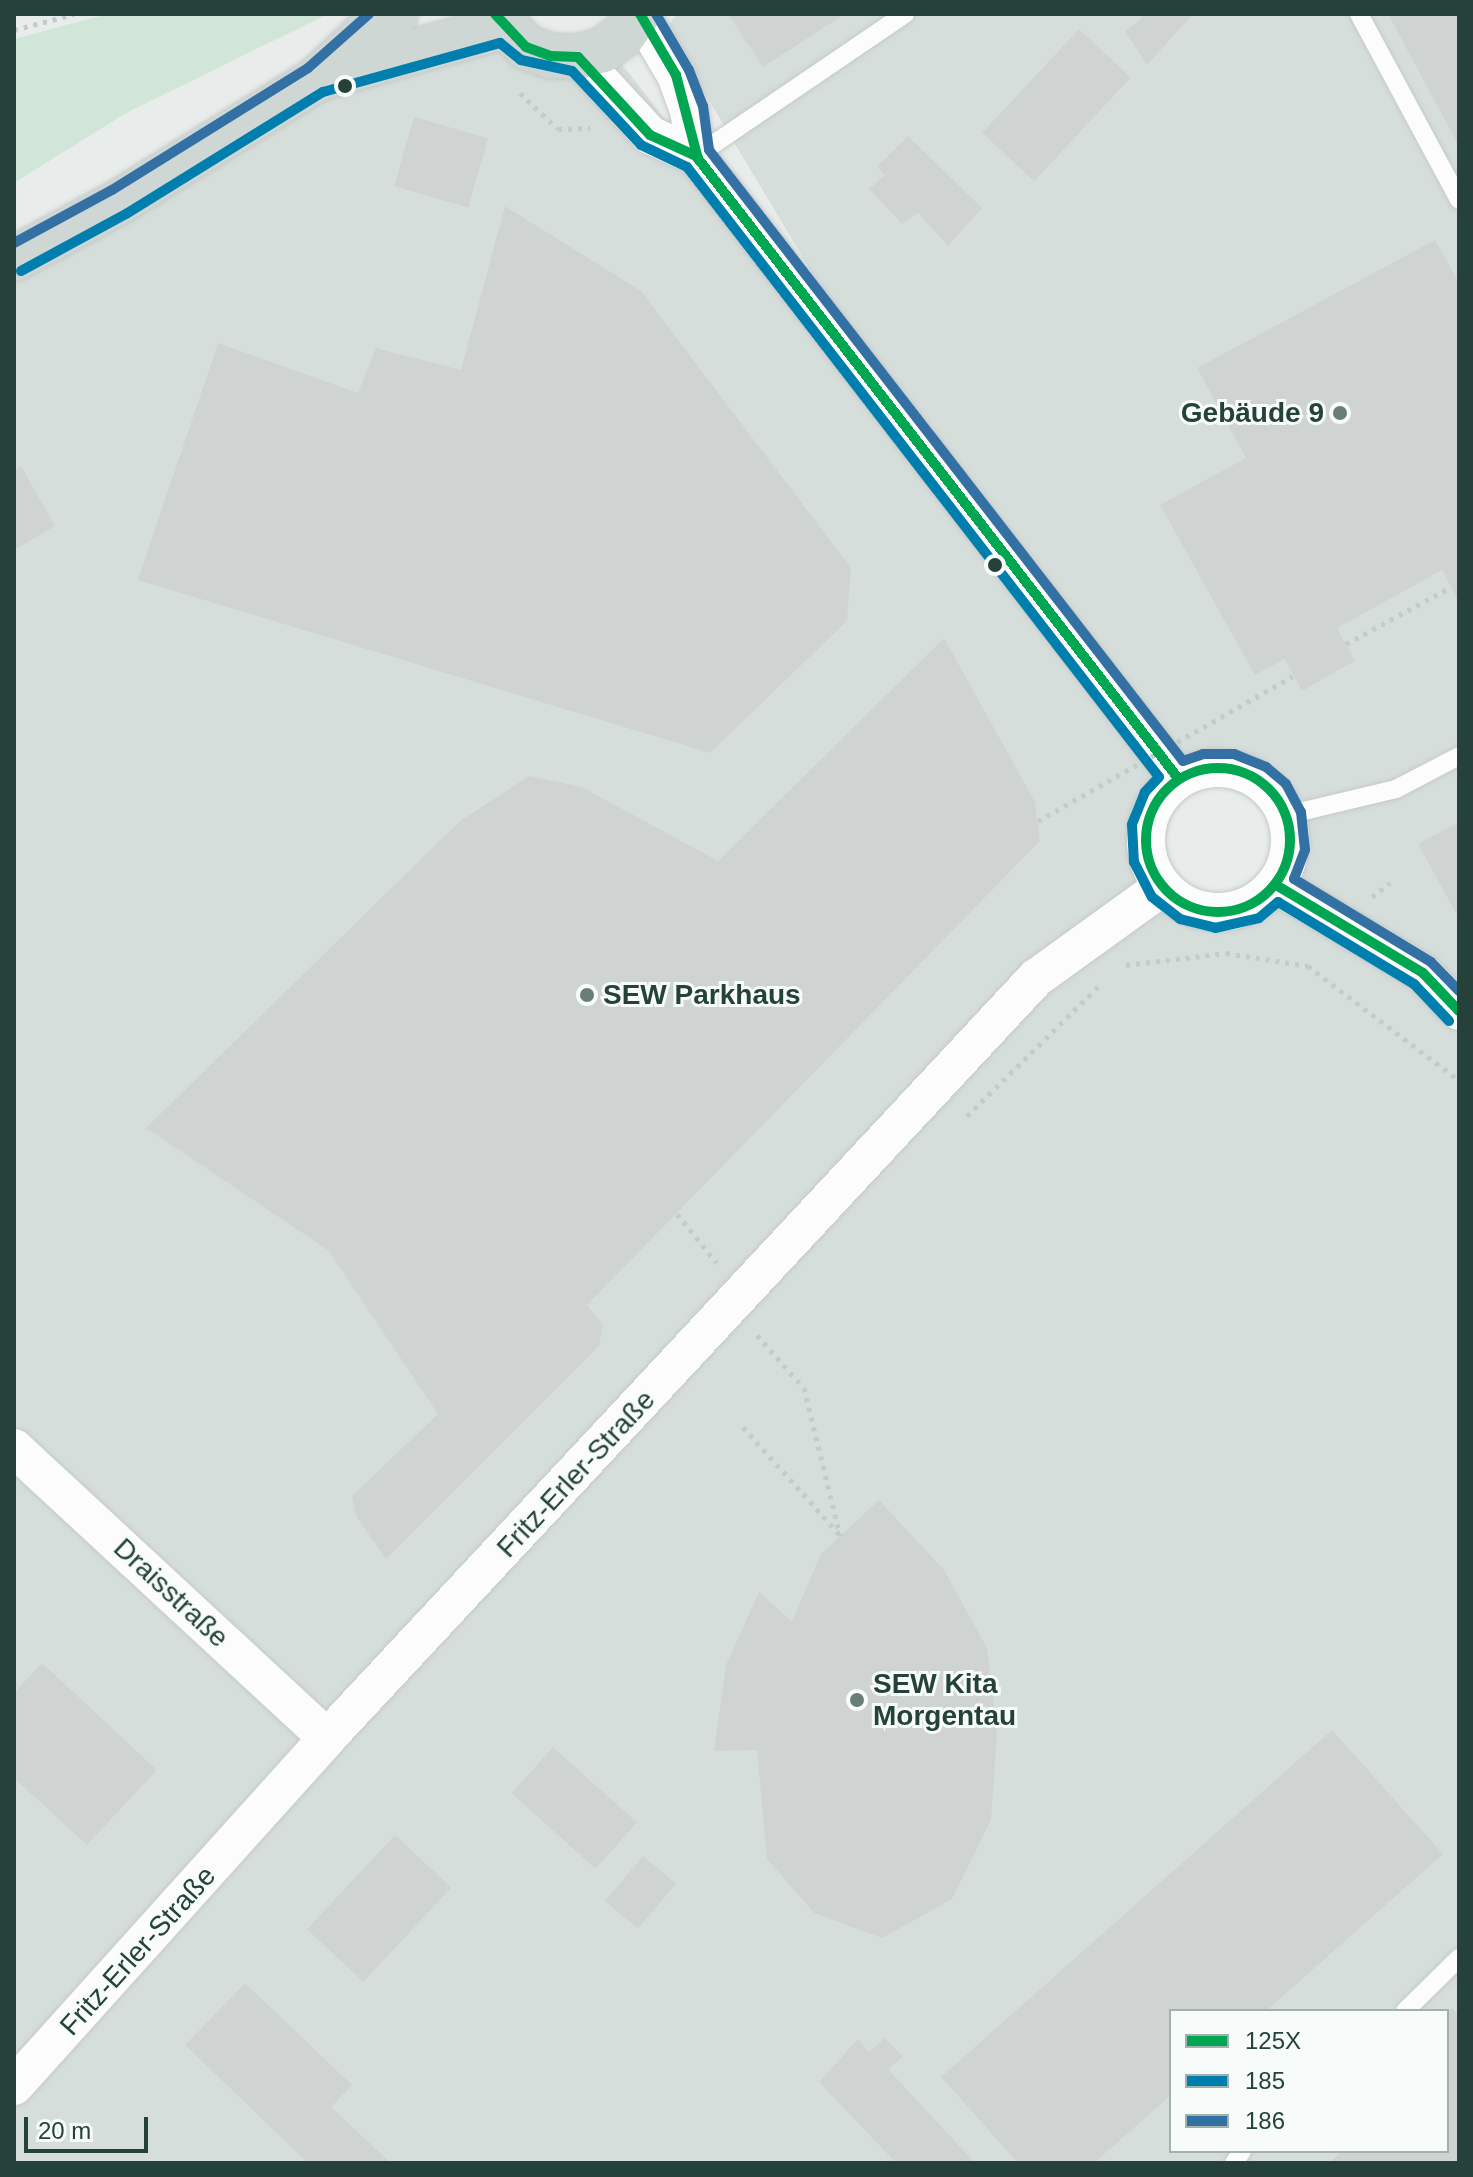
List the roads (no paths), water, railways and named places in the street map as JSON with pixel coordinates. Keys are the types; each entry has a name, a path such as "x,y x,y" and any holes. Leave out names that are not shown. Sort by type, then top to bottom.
{"main road":[{"path":"14,259 119,202 317,79 369,30 396,14"},
{"path":"317,79 499,20 526,47 551,56 578,57 603,50 624,34 639,14"}],"street":[{"path":"639,14 676,75 689,110 696,156"},
{"path":"578,57 650,135 696,156 1178,778"},
{"path":"1205,768 1233,768 1257,778 1275,793 1287,815 1291,849 1276,885 1253,905 1216,914 1186,906 1162,887 1147,858 1146,826 1157,799 1178,778 1205,768"},
{"path":"1276,885 1423,973 1459,1011"},
{"name":"Fritz-Erler-Straße","path":"14,2086 327,1738 733,1308 1036,978 1162,887"},
{"name":"Draisstraße","path":"14,1448 327,1738"}],"lane":[{"path":"696,156 905,14"},
{"path":"1359,14 1459,200"},
{"path":"1287,815 1396,789 1459,756"},
{"path":"1407,2009 1459,1958"}],"place":[{"name":"Gebäude 9","path":"1340,413"},
{"name":"SEW Parkhaus","path":"587,995"},
{"name":"SEW Kita Morgentau","path":"857,1700"}]}
